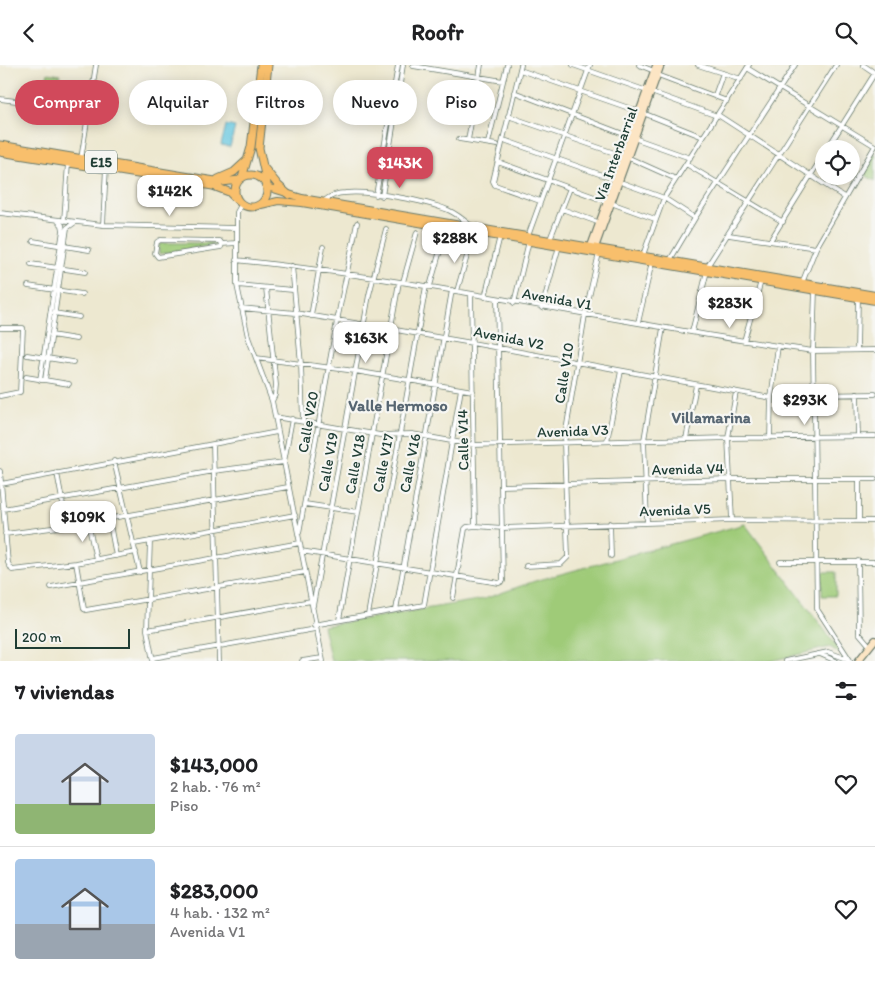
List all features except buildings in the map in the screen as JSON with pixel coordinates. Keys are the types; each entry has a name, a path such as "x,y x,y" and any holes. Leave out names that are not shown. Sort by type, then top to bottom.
{"highway":[{"path":"261,65 263,79 260,138 267,197 261,205 253,208 239,202 235,189 248,159 263,79 268,65"},
{"name":"E15","path":"0,145 68,160 81,159 106,166 218,187 229,191 239,202"},
{"name":"E15","path":"0,152 214,181 240,179 256,175 267,186"},
{"path":"214,181 234,172 248,159"},
{"path":"262,164 273,180 289,195"}],"main road":[{"name":"Vía Interbarrial","path":"594,250 600,223 656,70 661,65"},
{"name":"Vía Interbarrial","path":"594,250 625,157"},
{"path":"267,186 289,195 472,227 559,246 643,255 875,301"},
{"path":"261,205 274,202 295,202 500,237 550,239 652,262 708,268 761,281 875,295"},
{"path":"858,661 875,640"}],"street":[{"path":"93,80 96,65"},
{"path":"376,195 398,65"},
{"path":"382,196 403,65"},
{"path":"468,140 481,65"},
{"path":"488,143 507,65"},
{"path":"573,65 718,116 750,134 844,197"},
{"path":"514,303 540,201 590,65"},
{"path":"639,65 656,70 727,101"},
{"path":"698,65 741,79"},
{"path":"670,260 795,65"},
{"path":"692,332 708,268 836,65"},
{"path":"833,140 875,73 863,65"},
{"path":"413,66 503,81"},
{"path":"540,201 495,185 493,181 521,67 704,137"},
{"path":"643,255 664,198 748,67 779,89 875,146 816,248 801,285"},
{"path":"715,95 723,73"},
{"path":"514,93 571,116 690,158"},
{"path":"0,99 15,101"},
{"path":"508,116 625,157 676,179"},
{"path":"81,159 86,125"},
{"path":"459,139 497,145"},
{"path":"504,140 616,180"},
{"path":"64,221 68,160"},
{"path":"498,162 655,219"},
{"path":"686,164 783,222"},
{"path":"103,225 106,166"},
{"path":"770,241 815,168"},
{"path":"623,183 664,198 696,218"},
{"path":"550,239 570,188"},
{"path":"323,201 338,193 347,192 382,196 447,209 460,216 472,227"},
{"path":"239,202 236,228 236,260 237,285 241,308 256,358 272,401 323,660 302,661"},
{"path":"562,209 600,223"},
{"path":"0,213 103,225 236,228"},
{"path":"56,220 61,224 65,232"},
{"path":"42,380 65,232 68,226 76,222"},
{"name":"Calle V20","path":"299,536 337,321 357,223"},
{"name":"Calle V19","path":"312,611 324,554 373,278 386,229"},
{"name":"Calle V18","path":"339,621 390,329 401,282 416,232"},
{"path":"729,235 816,248"},
{"path":"485,297 500,237"},
{"path":"222,244 220,241 158,240 155,254 160,257 221,247 222,244 236,243"},
{"name":"Calle V17","path":"368,615 418,333 428,286 443,240"},
{"path":"33,241 88,250"},
{"name":"Calle V16","path":"396,610 444,338 455,291 471,242"},
{"path":"542,308 559,246"},
{"path":"311,315 323,247"},
{"name":"Calle V10","path":"526,566 562,564 568,557 564,443 578,363 594,250"},
{"name":"Avenida V1","path":"236,260 292,266 428,286 542,308 813,351 875,350"},
{"path":"638,323 652,262"},
{"path":"31,264 85,272"},
{"path":"292,266 301,364 303,421"},
{"path":"744,341 761,281"},
{"path":"237,285 293,290"},
{"path":"28,286 82,294"},
{"path":"266,288 276,390 272,401"},
{"path":"815,290 813,351 817,609 851,661"},
{"name":"Calle V14","path":"471,294 475,526"},
{"path":"857,350 858,298"},
{"path":"301,551 498,583 504,581 497,299"},
{"name":"Avenida V2","path":"241,308 268,309 311,315 337,321 418,333 771,398"},
{"path":"53,313 79,317"},
{"path":"0,328 23,328 20,392 0,396"},
{"path":"647,522 644,440 663,328"},
{"path":"50,335 76,339"},
{"path":"770,438 771,398 778,346"},
{"path":"27,355 73,362"},
{"path":"256,358 356,371 473,391"},
{"path":"608,441 621,371"},
{"path":"26,377 69,384"},
{"path":"686,439 696,385"},
{"path":"150,541 147,629 153,659 424,605 461,389"},
{"path":"732,520 728,437 736,392"},
{"path":"814,395 875,393"},
{"path":"857,394 858,436"},
{"name":"Avenida V3","path":"275,417 372,433 426,437 474,445 728,437 875,436"},
{"path":"284,462 292,419"},
{"path":"1,484 114,461 278,432"},
{"path":"213,443 213,500 216,531 219,661"},
{"path":"114,461 140,572"},
{"path":"3,509 214,471 284,462"},
{"path":"0,471 8,563 12,570 76,563 136,552"},
{"path":"57,473 67,526"},
{"name":"Avenida V4","path":"502,487 730,479 875,479"},
{"path":"859,479 859,521"},
{"path":"5,534 88,523 288,487"},
{"path":"306,504 358,512"},
{"path":"134,544 216,531 295,515"},
{"path":"109,519 116,556"},
{"name":"Avenida V5","path":"475,526 503,528 732,520 875,521"},
{"path":"88,523 96,559"},
{"path":"610,523 611,556"},
{"path":"453,598 465,529 475,526"},
{"path":"52,587 300,543"},
{"path":"858,561 859,633 870,646"},
{"path":"780,562 875,562"},
{"path":"76,563 84,609 86,610 305,571"},
{"path":"147,629 311,601"},
{"path":"785,661 818,653 833,652 851,661"},
{"path":"818,653 836,661"},
{"path":"810,655 810,661"}],"green space":[{"path":"48,73 60,75 59,80 44,80 44,77 47,77"},
{"path":"875,153 875,181 863,174"},
{"path":"162,243 219,244 159,254 159,245"},
{"path":"745,524 844,656 830,647 771,661 331,661 323,626 484,599 535,581"},
{"path":"822,572 836,572 836,596 822,596"}],"water":[{"path":"226,125 235,127 230,147 221,145"}],"district":[{"name":"Valle Hermoso","path":"398,405"},
{"name":"Villamarina","path":"711,417"}]}
